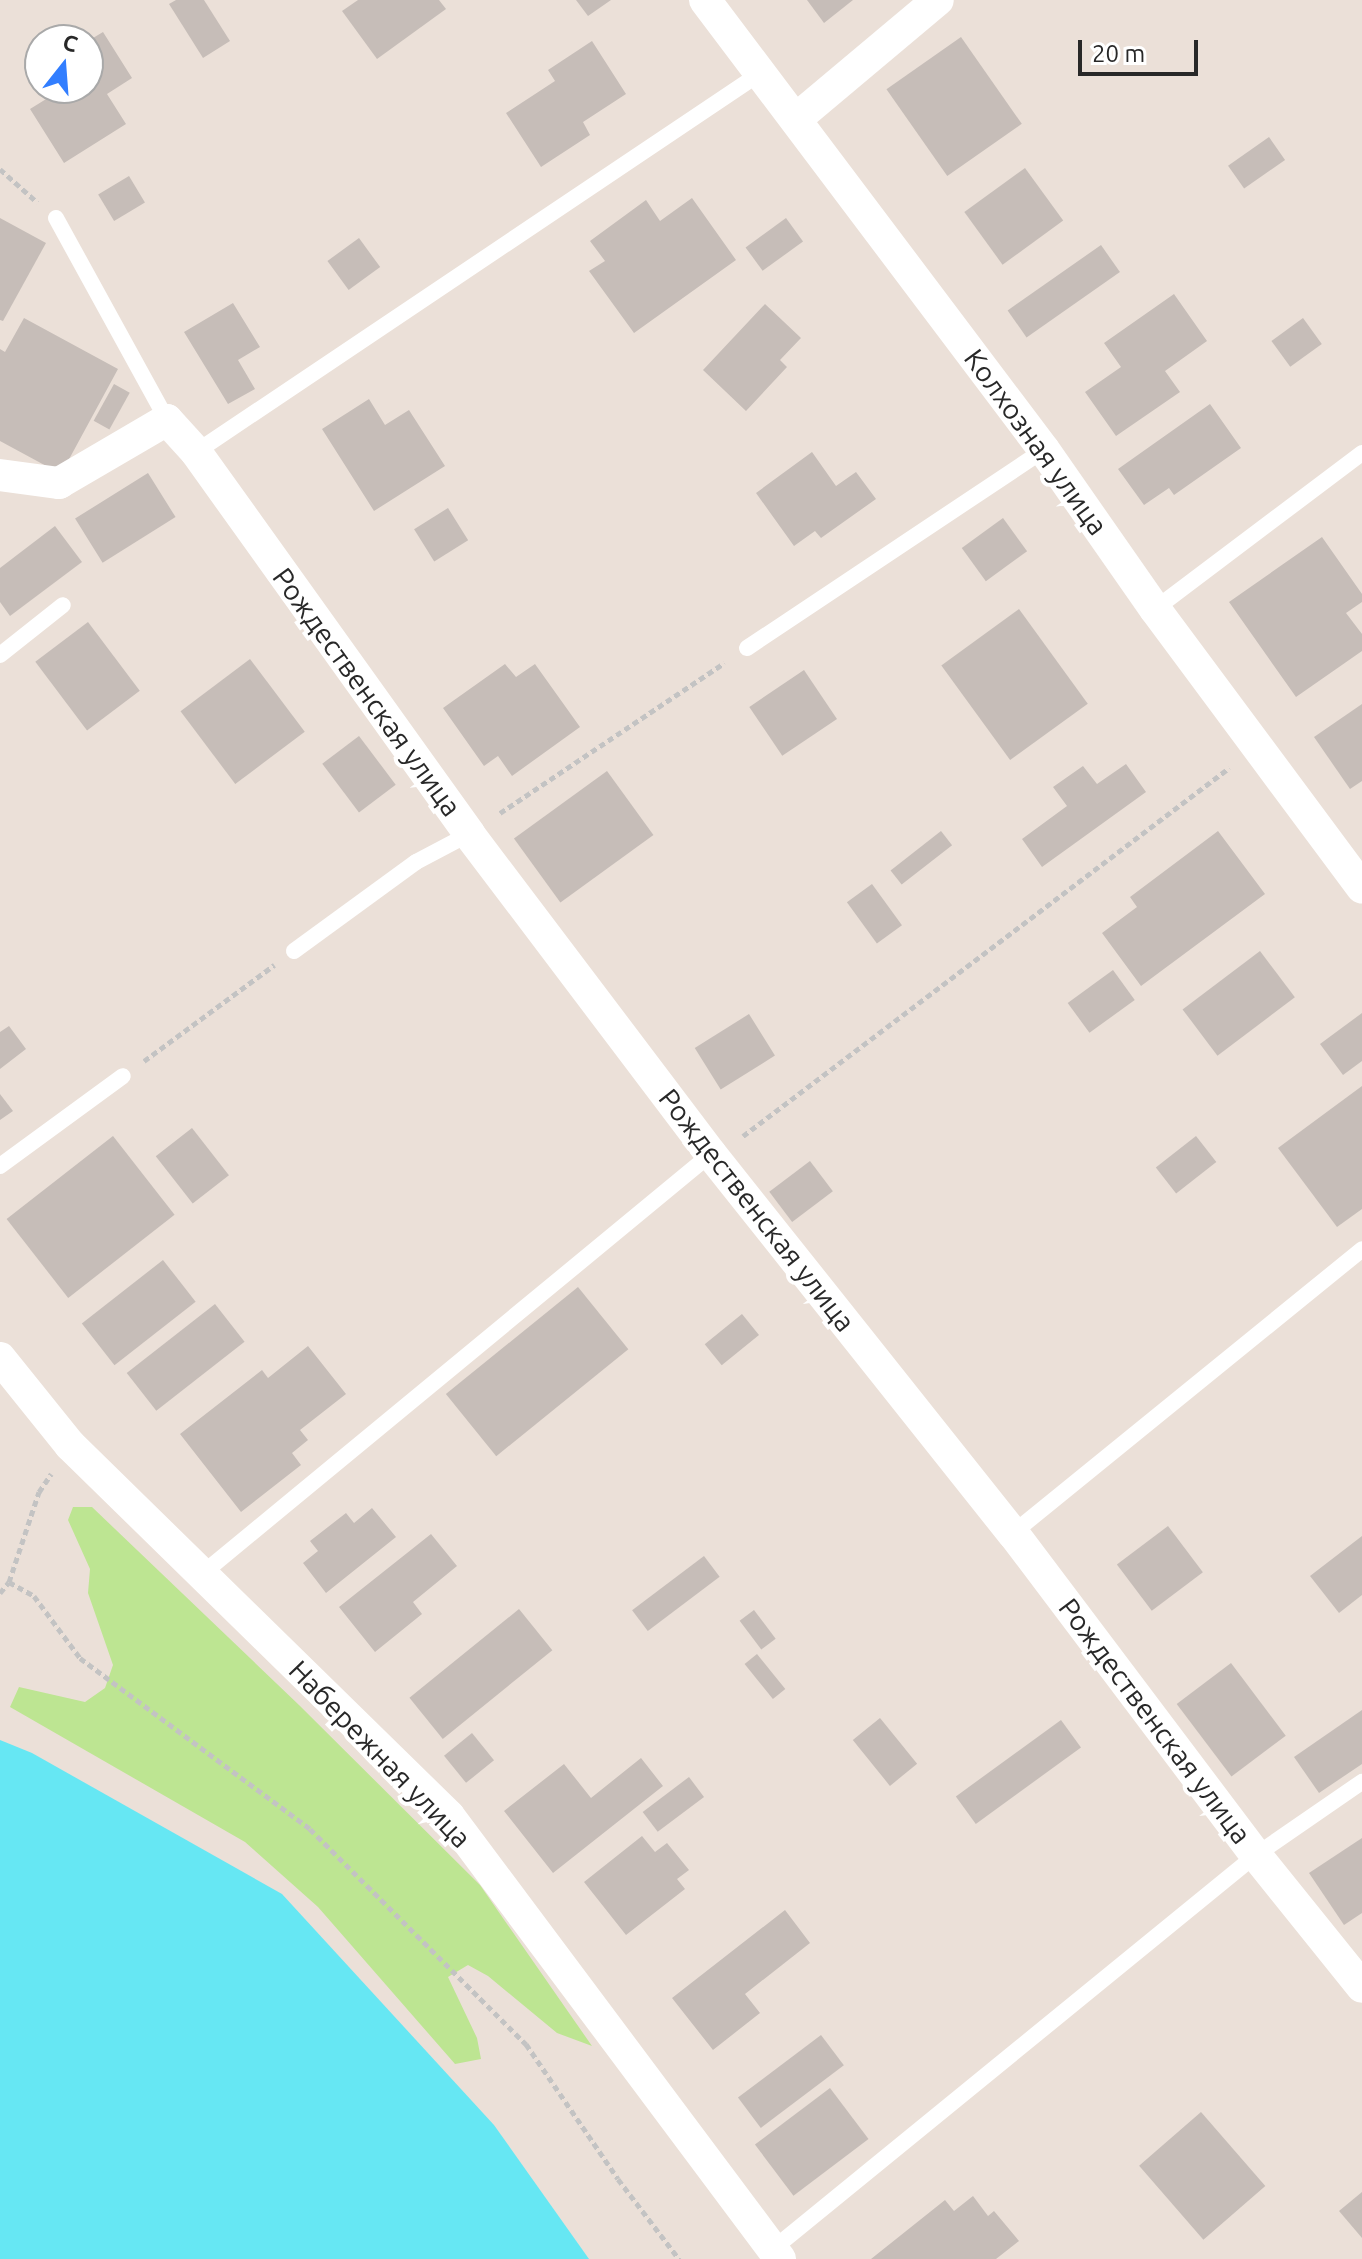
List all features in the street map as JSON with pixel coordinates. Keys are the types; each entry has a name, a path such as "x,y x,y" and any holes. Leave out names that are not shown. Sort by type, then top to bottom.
{"street":[{"name":"Колхозная улица","path":"705,0 1044,450 1155,609 1259,745 1362,888"},
{"path":"796,119 938,0"},
{"path":"0,475 59,483 167,420"},
{"name":"Рождественская улица","path":"167,420 196,452 469,834 711,1154 1013,1533 1256,1855 1362,1987"},
{"name":"Набережная улица","path":"0,1358 70,1445 449,1816 777,2254"}],"lane":[{"path":"196,452 762,72"},
{"path":"56,218 167,420"},
{"path":"747,648 1044,450"},
{"path":"1155,609 1362,453"},
{"path":"0,655 63,605"},
{"path":"294,951 416,862 469,834"},
{"path":"0,1166 123,1076"},
{"path":"202,1574 711,1154"},
{"path":"1013,1533 1362,1249"},
{"path":"777,2254 1256,1855 1362,1782"}],"path":[{"path":"0,169 56,218"},
{"path":"469,834 747,648"},
{"path":"711,1154 734,1143 1259,745"},
{"path":"123,1076 294,951"},
{"path":"0,1593 9,1582 39,1492 70,1445"},
{"path":"9,1582 34,1596 80,1658 310,1829 526,2044 618,2179 679,2259"}],"green space":[{"path":"73,1507 92,1507 299,1705 480,1885 592,2046 557,2033 488,1976 468,1965 448,1977 477,2038 481,2059 455,2064 318,1907 245,1842 10,1707 19,1687 85,1702 105,1688 113,1665 88,1593 90,1569 68,1520"}],"water":[{"path":"0,1740 32,1753 282,1894 494,2125 589,2259 0,2259"}],"building":[{"path":"176,0 204,0 230,41 203,58 169,4"},
{"path":"358,0 439,0 446,9 377,59 342,11"},
{"path":"576,0 611,0 588,16"},
{"path":"807,0 853,0 824,23"},
{"path":"104,34 132,78 107,94 126,124 64,163 30,109 38,104 104,104"},
{"path":"961,37 1022,124 947,176 886,89"},
{"path":"592,41 626,94 583,122 590,135 541,167 506,113 555,81 548,70"},
{"path":"1269,137 1285,160 1244,189 1228,166"},
{"path":"1025,168 1063,221 1003,265 964,212"},
{"path":"129,176 145,203 114,221 98,195"},
{"path":"692,198 736,260 634,333 589,271 605,261 590,241 646,200 660,221"},
{"path":"0,218 46,243 3,321 0,320"},
{"path":"786,218 803,241 763,271 746,247"},
{"path":"359,238 380,267 349,290 327,261"},
{"path":"1101,245 1120,272 1027,337 1008,310"},
{"path":"1174,294 1207,341 1165,371 1180,392 1116,436 1085,392 1121,367 1104,343"},
{"path":"233,303 260,347 238,360 255,389 228,404 184,332"},
{"path":"765,304 801,338 780,360 787,367 746,411 703,370"},
{"path":"24,318 118,369 61,474 0,441 0,349 5,352"},
{"path":"1303,318 1322,344 1290,367 1271,341"},
{"path":"114,384 130,393 109,429 94,421"},
{"path":"369,399 385,425 409,410 445,466 374,511 322,429"},
{"path":"1210,404 1241,448 1174,495 1169,488 1144,505 1118,469"},
{"path":"812,452 836,486 856,472 876,499 821,538 815,531 794,546 756,493"},
{"path":"148,473 176,517 103,563 75,519"},
{"path":"448,508 468,540 434,561 414,529"},
{"path":"1003,518 1027,551 986,581 962,548"},
{"path":"55,526 82,562 10,616 0,602 0,568"},
{"path":"1322,537 1362,594 1362,602 1346,613 1362,634 1362,651 1296,697 1229,602"},
{"path":"1019,609 1088,704 1010,760 941,665"},
{"path":"88,622 140,691 87,730 35,662"},
{"path":"250,659 305,732 235,784 181,711"},
{"path":"505,664 516,677 535,664 580,727 512,776 498,756 484,766 443,708"},
{"path":"804,670 837,719 782,756 749,707"},
{"path":"1362,704 1362,781 1350,789 1314,737"},
{"path":"359,736 396,785 359,812 322,764"},
{"path":"1126,764 1146,792 1042,867 1022,839 1067,806 1053,787 1083,766 1097,784"},
{"path":"607,771 653,835 560,903 514,839"},
{"path":"941,831 952,845 902,885 891,870"},
{"path":"1218,831 1265,894 1141,986 1102,933 1137,907 1130,897"},
{"path":"872,884 902,925 877,943 847,902"},
{"path":"1260,951 1295,997 1217,1056 1183,1009"},
{"path":"1113,970 1135,1000 1089,1033 1068,1003"},
{"path":"1362,1013 1362,1061 1343,1075 1320,1044"},
{"path":"749,1014 775,1056 721,1089 695,1048"},
{"path":"9,1026 26,1049 0,1069 0,1032"},
{"path":"1362,1086 1362,1209 1337,1227 1278,1148"},
{"path":"0,1094 13,1111 0,1120"},
{"path":"192,1128 229,1175 193,1204 156,1156"},
{"path":"113,1136 175,1215 68,1298 7,1219"},
{"path":"1196,1136 1216,1162 1176,1193 1156,1167"},
{"path":"810,1161 833,1191 792,1222 769,1192"},
{"path":"163,1260 196,1302 114,1365 82,1323"},
{"path":"578,1287 628,1349 496,1456 446,1394"},
{"path":"215,1304 245,1342 156,1411 127,1373"},
{"path":"742,1314 759,1335 722,1365 705,1344"},
{"path":"308,1346 346,1394 300,1430 308,1440 292,1453 301,1465 241,1512 180,1434 262,1370 268,1378"},
{"path":"372,1508 396,1537 326,1593 303,1563 318,1551 310,1541 346,1513 354,1523"},
{"path":"1168,1526 1203,1572 1152,1611 1117,1565"},
{"path":"431,1534 457,1566 413,1602 422,1614 375,1652 339,1607"},
{"path":"1362,1536 1362,1595 1339,1613 1310,1576"},
{"path":"704,1556 720,1577 648,1631 632,1610"},
{"path":"519,1609 552,1650 443,1739 409,1698"},
{"path":"754,1610 776,1639 761,1650 740,1621"},
{"path":"757,1654 785,1689 773,1699 745,1664"},
{"path":"1231,1663 1286,1736 1231,1777 1177,1704"},
{"path":"1362,1710 1362,1764 1319,1793 1294,1757"},
{"path":"880,1718 917,1764 890,1786 853,1740"},
{"path":"1061,1720 1081,1748 976,1824 956,1796"},
{"path":"472,1733 494,1760 466,1783 444,1756"},
{"path":"641,1758 663,1786 553,1873 504,1811 564,1764 591,1798"},
{"path":"689,1777 704,1797 658,1832 643,1812"},
{"path":"642,1836 655,1852 667,1843 689,1870 677,1879 685,1889 626,1935 584,1882"},
{"path":"1362,1838 1362,1913 1344,1925 1309,1873"},
{"path":"785,1910 810,1943 745,1994 760,2013 713,2050 672,1998"},
{"path":"821,2035 844,2065 761,2128 738,2098"},
{"path":"830,2088 869,2139 793,2196 755,2145"},
{"path":"1201,2112 1265,2186 1203,2240 1139,2166"},
{"path":"1362,2192 1362,2238 1339,2211"},
{"path":"973,2196 988,2216 994,2211 1019,2241 996,2259 871,2259 945,2200 954,2211"}]}
